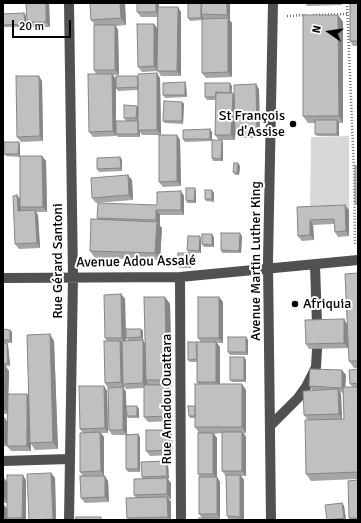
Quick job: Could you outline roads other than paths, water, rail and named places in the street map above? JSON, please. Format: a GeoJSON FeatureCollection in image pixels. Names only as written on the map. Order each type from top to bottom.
{"type":"FeatureCollection","features":[{"type":"Feature","properties":{"kind":"street","name":"Rue Gérard Santoni"},"geometry":{"type":"LineString","coordinates":[[69,3],[73,277],[69,520]]}},
{"type":"Feature","properties":{"kind":"street","name":"Avenue Martin Luther King"},"geometry":{"type":"LineString","coordinates":[[271,520],[269,269],[273,3]]}},
{"type":"Feature","properties":{"kind":"street","name":"Avenue Adou Assalé"},"geometry":{"type":"LineString","coordinates":[[3,278],[180,277],[357,260]]}},
{"type":"Feature","properties":{"kind":"street"},"geometry":{"type":"LineString","coordinates":[[315,265],[317,324]]}},
{"type":"Feature","properties":{"kind":"street","name":"Rue Amadou Ouattara"},"geometry":{"type":"LineString","coordinates":[[180,277],[181,520]]}},
{"type":"Feature","properties":{"kind":"street"},"geometry":{"type":"LineString","coordinates":[[270,426],[298,398],[306,387],[316,368],[317,349]]}},
{"type":"Feature","properties":{"kind":"street"},"geometry":{"type":"LineString","coordinates":[[3,461],[69,459]]}},
{"type":"Feature","properties":{"kind":"place","name":"St François d'Assise"},"geometry":{"type":"Point","coordinates":[293,124]}},
{"type":"Feature","properties":{"kind":"place","name":"Afriquia"},"geometry":{"type":"Point","coordinates":[295,304]}}]}
